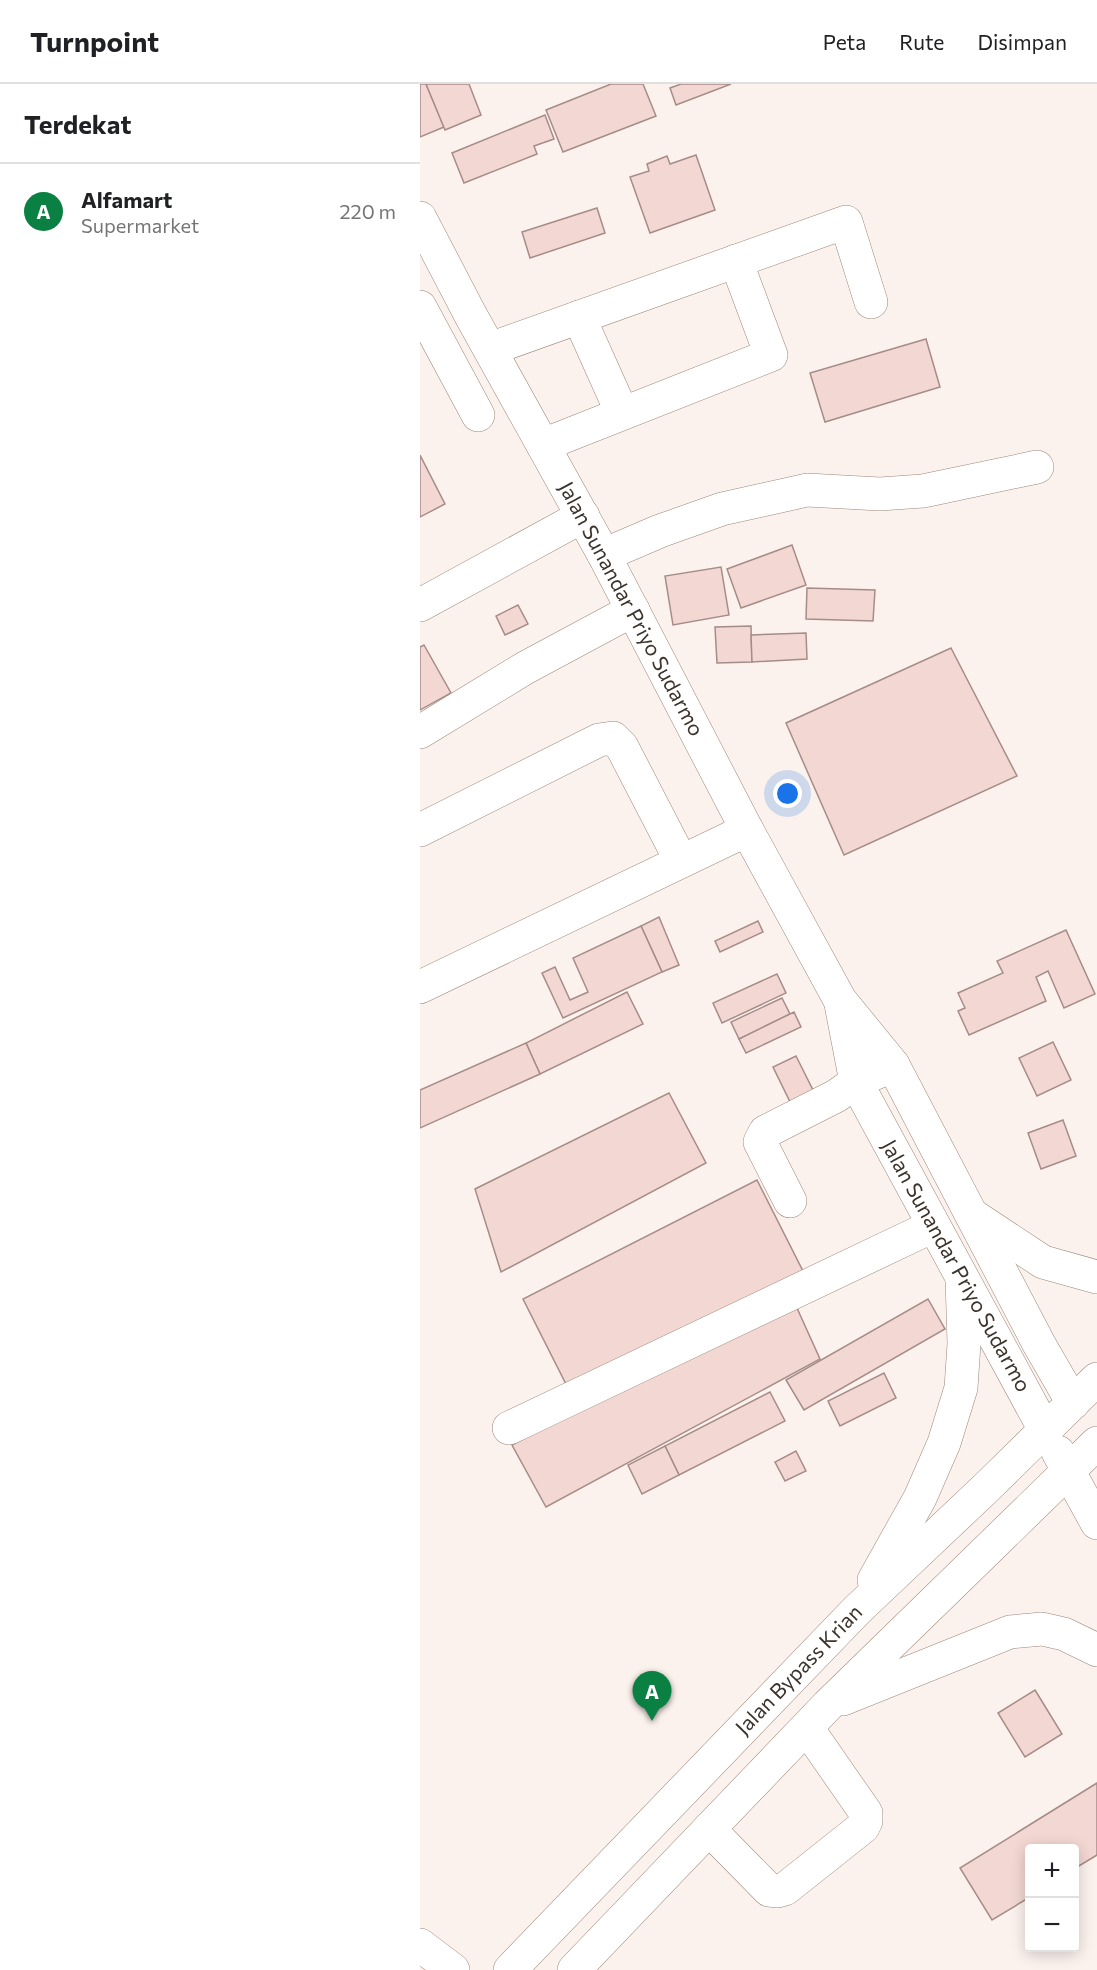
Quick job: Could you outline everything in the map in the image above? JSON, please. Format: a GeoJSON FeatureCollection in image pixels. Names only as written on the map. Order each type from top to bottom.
{"type":"FeatureCollection","features":[{"type":"Feature","properties":{"kind":"main road","name":"Jalan Sunandar Priyo Sudarmo"},"geometry":{"type":"LineString","coordinates":[[420,218],[470,314],[604,555],[747,830],[840,1000],[893,1065],[1039,1344],[1096,1447]]}},
{"type":"Feature","properties":{"kind":"main road"},"geometry":{"type":"LineString","coordinates":[[490,348],[846,222],[871,302]]}},
{"type":"Feature","properties":{"kind":"main road"},"geometry":{"type":"LineString","coordinates":[[543,445],[771,355],[736,261]]}},
{"type":"Feature","properties":{"kind":"main road"},"geometry":{"type":"LineString","coordinates":[[470,314],[427,320],[478,415]]}},
{"type":"Feature","properties":{"kind":"main road"},"geometry":{"type":"LineString","coordinates":[[579,317],[622,413]]}},
{"type":"Feature","properties":{"kind":"main road"},"geometry":{"type":"LineString","coordinates":[[604,555],[660,531],[722,509],[807,490],[880,494],[923,491],[1037,467]]}},
{"type":"Feature","properties":{"kind":"main road"},"geometry":{"type":"LineString","coordinates":[[420,605],[583,516]]}},
{"type":"Feature","properties":{"kind":"main road"},"geometry":{"type":"LineString","coordinates":[[420,732],[525,668],[633,610]]}},
{"type":"Feature","properties":{"kind":"main road"},"geometry":{"type":"LineString","coordinates":[[420,830],[599,740],[613,738],[622,747],[681,861]]}},
{"type":"Feature","properties":{"kind":"main road"},"geometry":{"type":"LineString","coordinates":[[420,987],[747,830]]}},
{"type":"Feature","properties":{"kind":"main road","name":"Jalan Sunandar Priyo Sudarmo"},"geometry":{"type":"LineString","coordinates":[[840,1000],[856,1082],[1097,1523]]}},
{"type":"Feature","properties":{"kind":"main road"},"geometry":{"type":"LineString","coordinates":[[790,1201],[760,1142],[765,1132],[836,1096],[856,1082],[893,1065]]}},
{"type":"Feature","properties":{"kind":"main road"},"geometry":{"type":"LineString","coordinates":[[972,1215],[1043,1262],[1097,1277]]}},
{"type":"Feature","properties":{"kind":"main road"},"geometry":{"type":"LineString","coordinates":[[509,1428],[933,1226]]}},
{"type":"Feature","properties":{"kind":"main road"},"geometry":{"type":"LineString","coordinates":[[856,1610],[920,1498],[947,1432],[961,1388],[964,1344],[962,1278]]}},
{"type":"Feature","properties":{"kind":"main road","name":"Jalan Bypass Krian"},"geometry":{"type":"LineString","coordinates":[[510,1970],[856,1610],[987,1487],[1097,1379]]}},
{"type":"Feature","properties":{"kind":"main road"},"geometry":{"type":"LineString","coordinates":[[574,1970],[818,1716],[1068,1471],[1096,1447]]}},
{"type":"Feature","properties":{"kind":"main road"},"geometry":{"type":"LineString","coordinates":[[818,1716],[1010,1632],[1041,1629],[1064,1634],[1097,1650]]}},
{"type":"Feature","properties":{"kind":"main road"},"geometry":{"type":"LineString","coordinates":[[710,1829],[769,1890],[778,1892],[785,1889],[863,1827],[866,1813],[818,1716]]}},
{"type":"Feature","properties":{"kind":"main road"},"geometry":{"type":"LineString","coordinates":[[420,1945],[453,1970]]}},
{"type":"Feature","properties":{"kind":"building"},"geometry":{"type":"Polygon","coordinates":[[[420,84],[426,84],[444,127],[420,137],[420,84]]]}},
{"type":"Feature","properties":{"kind":"building"},"geometry":{"type":"Polygon","coordinates":[[[426,84],[469,84],[481,115],[445,130],[426,84]]]}},
{"type":"Feature","properties":{"kind":"building"},"geometry":{"type":"Polygon","coordinates":[[[611,84],[643,84],[656,116],[563,152],[546,110],[611,84]]]}},
{"type":"Feature","properties":{"kind":"building"},"geometry":{"type":"Polygon","coordinates":[[[681,84],[731,84],[676,105],[670,88],[681,84]]]}},
{"type":"Feature","properties":{"kind":"building"},"geometry":{"type":"Polygon","coordinates":[[[545,115],[554,139],[534,146],[537,154],[464,183],[452,153],[545,115]]]}},
{"type":"Feature","properties":{"kind":"building"},"geometry":{"type":"Polygon","coordinates":[[[696,155],[715,210],[650,233],[630,177],[649,171],[647,164],[667,156],[670,164],[696,155]]]}},
{"type":"Feature","properties":{"kind":"building"},"geometry":{"type":"Polygon","coordinates":[[[597,208],[605,233],[530,258],[522,232],[597,208]]]}},
{"type":"Feature","properties":{"kind":"building"},"geometry":{"type":"Polygon","coordinates":[[[926,339],[940,387],[825,422],[810,373],[926,339]]]}},
{"type":"Feature","properties":{"kind":"building"},"geometry":{"type":"Polygon","coordinates":[[[420,455],[445,504],[420,517],[420,455]]]}},
{"type":"Feature","properties":{"kind":"building"},"geometry":{"type":"Polygon","coordinates":[[[792,545],[806,585],[741,608],[727,569],[792,545]]]}},
{"type":"Feature","properties":{"kind":"building"},"geometry":{"type":"Polygon","coordinates":[[[721,567],[729,615],[673,625],[665,576],[721,567]]]}},
{"type":"Feature","properties":{"kind":"building"},"geometry":{"type":"Polygon","coordinates":[[[807,588],[875,590],[873,621],[806,619],[807,588]]]}},
{"type":"Feature","properties":{"kind":"building"},"geometry":{"type":"Polygon","coordinates":[[[518,605],[528,624],[505,635],[496,616],[518,605]]]}},
{"type":"Feature","properties":{"kind":"building"},"geometry":{"type":"Polygon","coordinates":[[[751,626],[752,662],[717,663],[715,627],[751,626]]]}},
{"type":"Feature","properties":{"kind":"building"},"geometry":{"type":"Polygon","coordinates":[[[806,633],[807,659],[752,662],[751,635],[806,633]]]}},
{"type":"Feature","properties":{"kind":"building"},"geometry":{"type":"Polygon","coordinates":[[[424,645],[451,693],[420,710],[420,647],[424,645]]]}},
{"type":"Feature","properties":{"kind":"building"},"geometry":{"type":"Polygon","coordinates":[[[951,648],[1017,776],[844,855],[786,723],[951,648]]]}},
{"type":"Feature","properties":{"kind":"building"},"geometry":{"type":"Polygon","coordinates":[[[659,917],[679,965],[662,972],[641,926],[659,917]]]}},
{"type":"Feature","properties":{"kind":"building"},"geometry":{"type":"Polygon","coordinates":[[[758,921],[763,932],[720,952],[715,941],[758,921]]]}},
{"type":"Feature","properties":{"kind":"building"},"geometry":{"type":"Polygon","coordinates":[[[641,926],[662,972],[563,1018],[542,973],[555,967],[570,1000],[588,992],[573,958],[641,926]]]}},
{"type":"Feature","properties":{"kind":"building"},"geometry":{"type":"Polygon","coordinates":[[[1066,930],[1095,994],[1064,1008],[1048,971],[1036,977],[1046,1001],[969,1035],[958,1011],[965,1008],[958,993],[1003,973],[997,961],[1066,930]]]}},
{"type":"Feature","properties":{"kind":"building"},"geometry":{"type":"Polygon","coordinates":[[[777,974],[786,993],[722,1023],[713,1003],[777,974]]]}},
{"type":"Feature","properties":{"kind":"building"},"geometry":{"type":"Polygon","coordinates":[[[627,992],[643,1024],[540,1074],[526,1043],[627,992]]]}},
{"type":"Feature","properties":{"kind":"building"},"geometry":{"type":"Polygon","coordinates":[[[782,998],[790,1014],[739,1039],[731,1022],[782,998]]]}},
{"type":"Feature","properties":{"kind":"building"},"geometry":{"type":"Polygon","coordinates":[[[794,1012],[801,1027],[746,1053],[739,1039],[794,1012]]]}},
{"type":"Feature","properties":{"kind":"building"},"geometry":{"type":"Polygon","coordinates":[[[1053,1042],[1071,1080],[1037,1096],[1019,1058],[1053,1042]]]}},
{"type":"Feature","properties":{"kind":"building"},"geometry":{"type":"Polygon","coordinates":[[[526,1043],[540,1074],[420,1128],[420,1090],[526,1043]]]}},
{"type":"Feature","properties":{"kind":"building"},"geometry":{"type":"Polygon","coordinates":[[[796,1056],[818,1100],[795,1112],[773,1067],[796,1056]]]}},
{"type":"Feature","properties":{"kind":"building"},"geometry":{"type":"Polygon","coordinates":[[[669,1093],[706,1163],[501,1272],[475,1189],[669,1093]]]}},
{"type":"Feature","properties":{"kind":"building"},"geometry":{"type":"Polygon","coordinates":[[[1063,1120],[1076,1156],[1041,1169],[1028,1133],[1063,1120]]]}},
{"type":"Feature","properties":{"kind":"building"},"geometry":{"type":"Polygon","coordinates":[[[757,1180],[805,1275],[571,1394],[523,1299],[757,1180]]]}},
{"type":"Feature","properties":{"kind":"building"},"geometry":{"type":"Polygon","coordinates":[[[792,1297],[820,1359],[546,1507],[512,1445],[792,1297]]]}},
{"type":"Feature","properties":{"kind":"building"},"geometry":{"type":"Polygon","coordinates":[[[928,1299],[945,1329],[804,1410],[786,1380],[928,1299]]]}},
{"type":"Feature","properties":{"kind":"building"},"geometry":{"type":"Polygon","coordinates":[[[884,1373],[896,1398],[840,1426],[828,1401],[884,1373]]]}},
{"type":"Feature","properties":{"kind":"building"},"geometry":{"type":"Polygon","coordinates":[[[770,1392],[785,1421],[679,1475],[665,1446],[770,1392]]]}},
{"type":"Feature","properties":{"kind":"building"},"geometry":{"type":"Polygon","coordinates":[[[665,1446],[679,1475],[642,1494],[628,1465],[665,1446]]]}},
{"type":"Feature","properties":{"kind":"building"},"geometry":{"type":"Polygon","coordinates":[[[796,1451],[806,1471],[785,1481],[775,1462],[796,1451]]]}},
{"type":"Feature","properties":{"kind":"building"},"geometry":{"type":"Polygon","coordinates":[[[1035,1690],[1062,1734],[1025,1757],[998,1713],[1035,1690]]]}},
{"type":"Feature","properties":{"kind":"building"},"geometry":{"type":"Polygon","coordinates":[[[1097,1783],[1097,1855],[1079,1866],[1079,1844],[1025,1844],[1025,1900],[992,1920],[960,1868],[1097,1783]]]}},
{"type":"Feature","properties":{"kind":"place","name":"Alfamart"},"geometry":{"type":"Point","coordinates":[652,1721]}}]}
